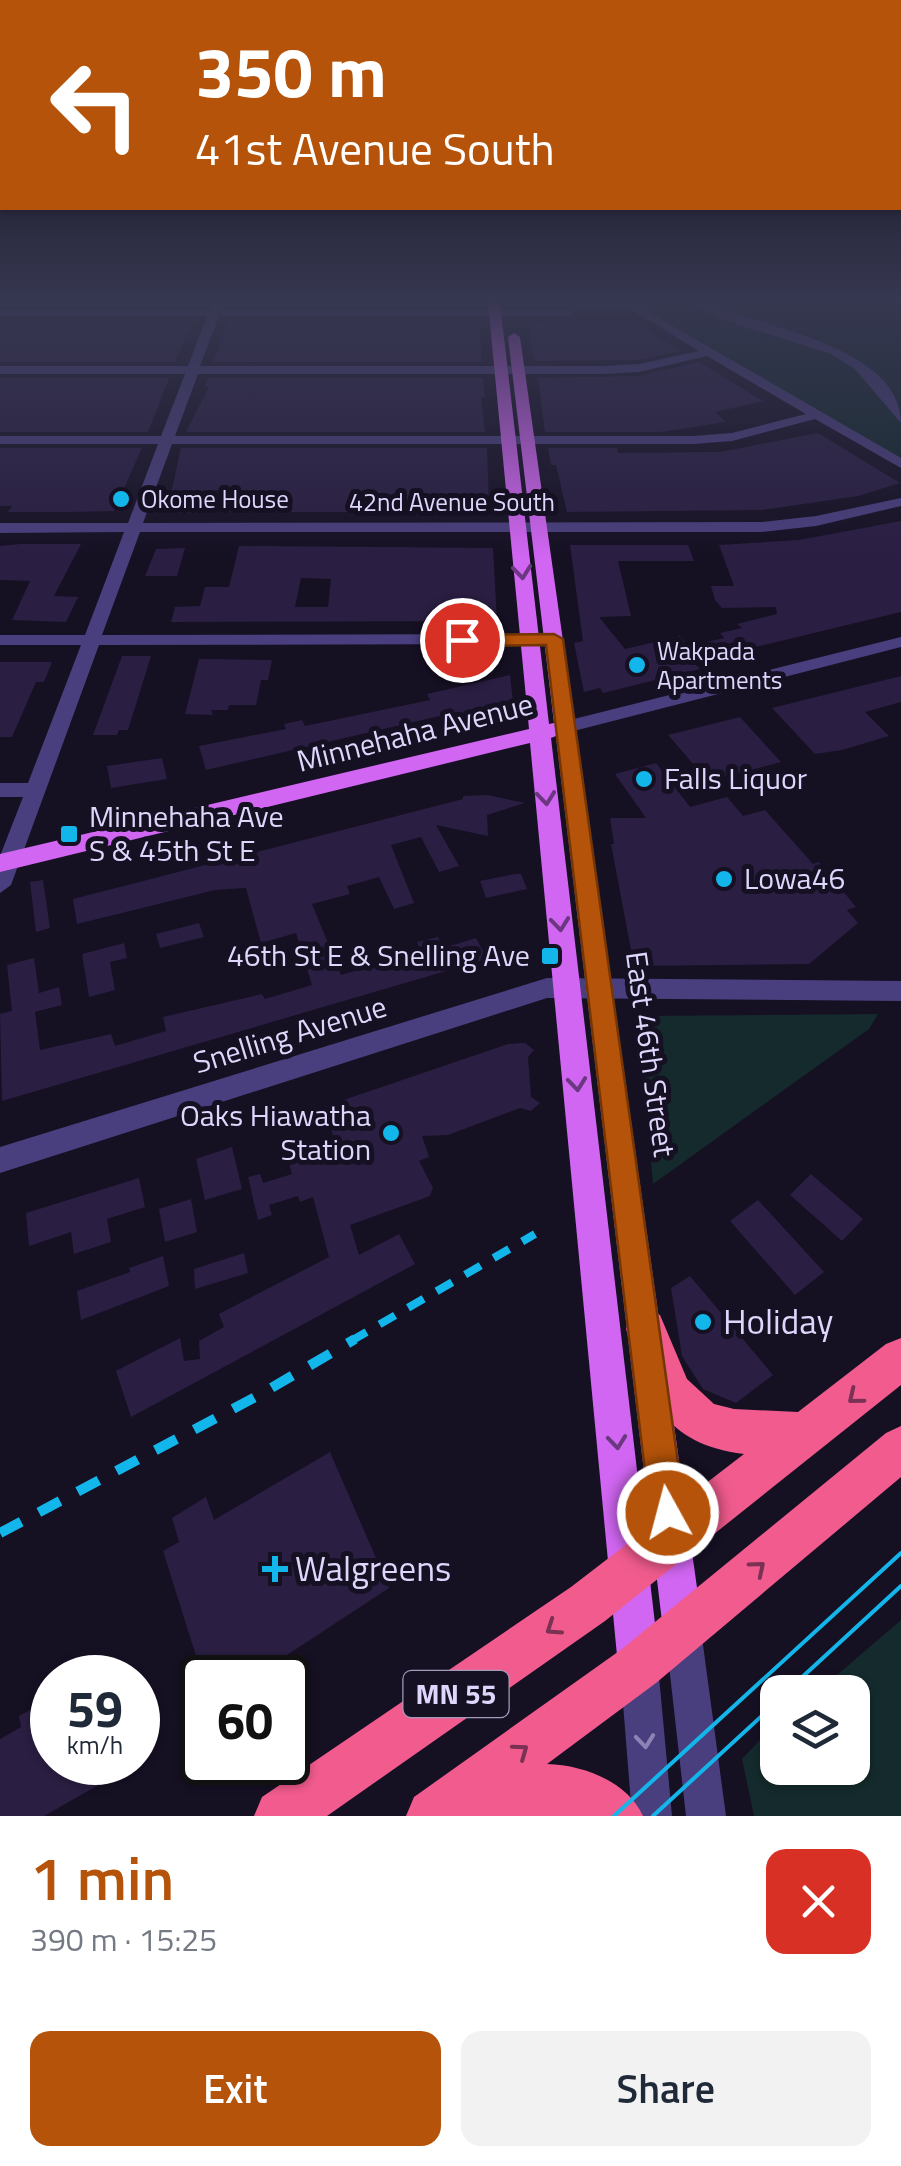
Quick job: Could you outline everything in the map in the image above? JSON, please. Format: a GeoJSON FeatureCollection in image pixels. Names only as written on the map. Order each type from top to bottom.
{"type":"FeatureCollection","features":[{"type":"Feature","properties":{"kind":"highway"},"geometry":{"type":"LineString","coordinates":[[646,1328],[672,1396],[695,1416],[747,1434],[809,1434]]}},
{"type":"Feature","properties":{"kind":"highway","name":"MN 55"},"geometry":{"type":"LineString","coordinates":[[280,1816],[671,1543],[901,1359]]}},
{"type":"Feature","properties":{"kind":"highway","name":"MN 55"},"geometry":{"type":"LineString","coordinates":[[438,1812],[639,1666],[901,1448]]}},
{"type":"Feature","properties":{"kind":"highway"},"geometry":{"type":"LineString","coordinates":[[438,1812],[553,1788],[598,1802],[616,1816]]}},
{"type":"Feature","properties":{"kind":"main road","name":"East 46th Street"},"geometry":{"type":"LineString","coordinates":[[506,388],[540,528],[566,727],[639,1666]]}},
{"type":"Feature","properties":{"kind":"main road","name":"East 46th Street"},"geometry":{"type":"LineString","coordinates":[[519,388],[518,528],[539,734],[646,1328],[684,1630]]}},
{"type":"Feature","properties":{"kind":"main road","name":"Minnehaha Avenue"},"geometry":{"type":"LineString","coordinates":[[5,862],[566,727]]}},
{"type":"Feature","properties":{"kind":"street"},"geometry":{"type":"LineString","coordinates":[[0,885],[5,862],[36,790],[186,388]]}},
{"type":"Feature","properties":{"kind":"street"},"geometry":{"type":"LineString","coordinates":[[770,388],[901,464]]}},
{"type":"Feature","properties":{"kind":"street"},"geometry":{"type":"LineString","coordinates":[[883,388],[901,419]]}},
{"type":"Feature","properties":{"kind":"street"},"geometry":{"type":"LineString","coordinates":[[0,440],[716,438],[816,415]]}},
{"type":"Feature","properties":{"kind":"street","name":"42nd Avenue South"},"geometry":{"type":"LineString","coordinates":[[0,528],[776,526],[901,502]]}},
{"type":"Feature","properties":{"kind":"street"},"geometry":{"type":"LineString","coordinates":[[0,640],[554,639]]}},
{"type":"Feature","properties":{"kind":"street","name":"Minnehaha Avenue"},"geometry":{"type":"LineString","coordinates":[[566,727],[901,642]]}},
{"type":"Feature","properties":{"kind":"street"},"geometry":{"type":"LineString","coordinates":[[0,790],[36,790]]}},
{"type":"Feature","properties":{"kind":"street","name":"Snelling Avenue"},"geometry":{"type":"LineString","coordinates":[[0,1160],[547,988],[901,990]]}},
{"type":"Feature","properties":{"kind":"street","name":"East 46th Street"},"geometry":{"type":"LineString","coordinates":[[684,1630],[706,1816]]}},
{"type":"Feature","properties":{"kind":"street","name":"East 46th Street"},"geometry":{"type":"LineString","coordinates":[[639,1666],[652,1816]]}},
{"type":"Feature","properties":{"kind":"green space"},"geometry":{"type":"Polygon","coordinates":[[[779,388],[901,388],[901,459],[779,388]]]}},
{"type":"Feature","properties":{"kind":"green space"},"geometry":{"type":"Polygon","coordinates":[[[878,1014],[869,1029],[653,1184],[649,1140],[653,1135],[635,1016],[878,1014]]]}},
{"type":"Feature","properties":{"kind":"green space"},"geometry":{"type":"Polygon","coordinates":[[[901,1620],[901,1816],[754,1816],[742,1759],[760,1740],[760,1785],[870,1785],[870,1675],[837,1675],[901,1620]]]}},
{"type":"Feature","properties":{"kind":"building"},"geometry":{"type":"Polygon","coordinates":[[[0,388],[165,388],[148,432],[0,432],[0,388]]]}},
{"type":"Feature","properties":{"kind":"building"},"geometry":{"type":"Polygon","coordinates":[[[209,388],[484,388],[485,397],[481,397],[485,432],[186,432],[209,388]]]}},
{"type":"Feature","properties":{"kind":"building"},"geometry":{"type":"Polygon","coordinates":[[[539,388],[741,388],[763,401],[715,412],[726,422],[661,432],[545,432],[539,388]]]}},
{"type":"Feature","properties":{"kind":"building"},"geometry":{"type":"Polygon","coordinates":[[[818,433],[900,483],[858,496],[762,510],[567,512],[548,448],[617,448],[618,453],[720,452],[818,433]]]}},
{"type":"Feature","properties":{"kind":"building"},"geometry":{"type":"Polygon","coordinates":[[[0,448],[142,448],[114,511],[8,512],[12,506],[0,506],[0,448]]]}},
{"type":"Feature","properties":{"kind":"building"},"geometry":{"type":"Polygon","coordinates":[[[181,448],[487,448],[489,507],[449,508],[449,512],[226,512],[233,490],[203,490],[196,513],[167,512],[181,448]]]}},
{"type":"Feature","properties":{"kind":"building"},"geometry":{"type":"Polygon","coordinates":[[[901,521],[901,612],[693,662],[700,669],[603,693],[600,688],[584,692],[574,643],[583,641],[570,545],[688,545],[694,561],[618,561],[631,616],[599,617],[625,649],[680,636],[689,646],[724,638],[720,633],[742,628],[737,624],[777,614],[776,607],[722,608],[715,600],[711,586],[734,586],[719,545],[799,540],[901,521]]]}},
{"type":"Feature","properties":{"kind":"building"},"geometry":{"type":"Polygon","coordinates":[[[81,544],[54,596],[78,597],[66,622],[12,620],[30,581],[0,580],[0,546],[81,544]]]}},
{"type":"Feature","properties":{"kind":"building"},"geometry":{"type":"Polygon","coordinates":[[[239,546],[493,548],[497,621],[171,622],[175,607],[200,606],[205,587],[229,587],[239,546]],[[301,578],[295,607],[328,607],[331,579],[301,578]]]}},
{"type":"Feature","properties":{"kind":"building"},"geometry":{"type":"Polygon","coordinates":[[[185,548],[177,576],[145,576],[156,549],[185,548]]]}},
{"type":"Feature","properties":{"kind":"building"},"geometry":{"type":"Polygon","coordinates":[[[122,656],[151,656],[128,730],[119,730],[117,735],[93,735],[122,656]]]}},
{"type":"Feature","properties":{"kind":"building"},"geometry":{"type":"Polygon","coordinates":[[[199,659],[272,660],[268,680],[261,680],[256,705],[229,705],[228,710],[211,710],[213,715],[185,714],[199,659]]]}},
{"type":"Feature","properties":{"kind":"building"},"geometry":{"type":"Polygon","coordinates":[[[0,662],[52,662],[44,682],[36,682],[12,737],[0,737],[0,662]]]}},
{"type":"Feature","properties":{"kind":"building"},"geometry":{"type":"Polygon","coordinates":[[[510,675],[514,711],[466,723],[457,712],[206,770],[199,746],[286,729],[284,724],[302,720],[305,726],[430,700],[427,694],[510,675]]]}},
{"type":"Feature","properties":{"kind":"building"},"geometry":{"type":"Polygon","coordinates":[[[901,676],[901,702],[865,712],[889,736],[842,750],[815,754],[772,708],[901,676]]]}},
{"type":"Feature","properties":{"kind":"building"},"geometry":{"type":"Polygon","coordinates":[[[740,717],[781,762],[708,781],[668,735],[740,717]]]}},
{"type":"Feature","properties":{"kind":"building"},"geometry":{"type":"Polygon","coordinates":[[[162,758],[167,779],[111,788],[107,766],[162,758]]]}},
{"type":"Feature","properties":{"kind":"building","name":"Lowa46"},"geometry":{"type":"Polygon","coordinates":[[[656,763],[690,807],[727,797],[743,816],[765,810],[813,864],[819,862],[856,907],[847,910],[858,923],[809,964],[634,966],[611,844],[610,818],[646,818],[615,774],[656,763]]]}},
{"type":"Feature","properties":{"kind":"building"},"geometry":{"type":"Polygon","coordinates":[[[487,795],[525,803],[487,815],[488,836],[436,825],[459,866],[439,872],[421,837],[391,845],[414,903],[394,909],[379,877],[347,886],[350,894],[312,904],[341,975],[421,952],[417,942],[438,937],[443,948],[476,938],[487,959],[2,1101],[0,1014],[12,1011],[7,965],[34,958],[39,993],[59,987],[62,1005],[35,1012],[40,1050],[111,1034],[115,1046],[166,1031],[163,1017],[262,994],[265,999],[312,985],[296,933],[261,943],[246,888],[215,890],[77,924],[73,899],[463,796],[487,795]]]}},
{"type":"Feature","properties":{"kind":"building"},"geometry":{"type":"Polygon","coordinates":[[[521,874],[527,889],[486,898],[480,881],[521,874]]]}},
{"type":"Feature","properties":{"kind":"building"},"geometry":{"type":"Polygon","coordinates":[[[43,880],[50,928],[36,932],[30,882],[43,880]]]}},
{"type":"Feature","properties":{"kind":"building"},"geometry":{"type":"Polygon","coordinates":[[[199,923],[204,937],[160,948],[156,934],[199,923]]]}},
{"type":"Feature","properties":{"kind":"building"},"geometry":{"type":"Polygon","coordinates":[[[124,943],[127,958],[110,962],[115,990],[89,997],[82,954],[124,943]]]}},
{"type":"Feature","properties":{"kind":"building"},"geometry":{"type":"Polygon","coordinates":[[[525,1043],[534,1050],[528,1057],[531,1097],[540,1103],[531,1111],[520,1108],[448,1135],[422,1136],[429,1157],[419,1161],[433,1188],[430,1196],[350,1225],[359,1255],[399,1234],[415,1264],[131,1417],[116,1371],[180,1338],[184,1361],[200,1359],[199,1341],[224,1327],[219,1314],[329,1257],[313,1197],[300,1202],[298,1196],[269,1205],[272,1215],[258,1220],[248,1177],[260,1174],[263,1183],[292,1174],[289,1163],[337,1148],[328,1120],[321,1116],[326,1106],[508,1044],[525,1043]]]}},
{"type":"Feature","properties":{"kind":"building"},"geometry":{"type":"Polygon","coordinates":[[[232,1147],[242,1189],[205,1200],[196,1159],[232,1147]]]}},
{"type":"Feature","properties":{"kind":"building"},"geometry":{"type":"Polygon","coordinates":[[[811,1174],[863,1219],[842,1241],[790,1195],[811,1174]]]}},
{"type":"Feature","properties":{"kind":"building"},"geometry":{"type":"Polygon","coordinates":[[[139,1178],[145,1207],[107,1219],[111,1242],[74,1254],[71,1232],[29,1246],[26,1213],[139,1178]]]}},
{"type":"Feature","properties":{"kind":"building"},"geometry":{"type":"Polygon","coordinates":[[[191,1199],[197,1232],[165,1242],[159,1209],[191,1199]]]}},
{"type":"Feature","properties":{"kind":"building"},"geometry":{"type":"Polygon","coordinates":[[[758,1200],[824,1272],[795,1295],[730,1221],[758,1200]]]}},
{"type":"Feature","properties":{"kind":"building"},"geometry":{"type":"Polygon","coordinates":[[[244,1253],[248,1273],[195,1289],[194,1269],[244,1253]]]}},
{"type":"Feature","properties":{"kind":"building"},"geometry":{"type":"Polygon","coordinates":[[[163,1256],[169,1286],[81,1320],[77,1291],[163,1256]]]}},
{"type":"Feature","properties":{"kind":"building","name":"Holiday"},"geometry":{"type":"Polygon","coordinates":[[[690,1276],[773,1375],[736,1403],[703,1389],[682,1356],[671,1288],[690,1276]]]}},
{"type":"Feature","properties":{"kind":"building","name":"Walgreens"},"geometry":{"type":"Polygon","coordinates":[[[330,1452],[389,1588],[287,1655],[196,1655],[163,1551],[179,1542],[172,1518],[206,1497],[214,1520],[330,1452]]]}},
{"type":"Feature","properties":{"kind":"building"},"geometry":{"type":"Polygon","coordinates":[[[30,1710],[30,1785],[99,1785],[44,1816],[0,1816],[0,1739],[21,1727],[19,1716],[30,1710]]]}},
{"type":"Feature","properties":{"kind":"tram line"},"geometry":{"type":"LineString","coordinates":[[614,1816],[901,1553]]}},
{"type":"Feature","properties":{"kind":"tram line"},"geometry":{"type":"LineString","coordinates":[[804,1675],[901,1586]]}},
{"type":"Feature","properties":{"kind":"tram line"},"geometry":{"type":"LineString","coordinates":[[653,1816],[760,1718]]}},
{"type":"Feature","properties":{"kind":"railway"},"geometry":{"type":"LineString","coordinates":[[351,1341],[535,1234]]}},
{"type":"Feature","properties":{"kind":"railway"},"geometry":{"type":"LineString","coordinates":[[0,1533],[261,1394],[355,1339]]}},
{"type":"Feature","properties":{"kind":"place","name":"Okome House"},"geometry":{"type":"Point","coordinates":[121,499]}},
{"type":"Feature","properties":{"kind":"place","name":"Wakpada Apartments"},"geometry":{"type":"Point","coordinates":[637,665]}},
{"type":"Feature","properties":{"kind":"place","name":"Falls Liquor"},"geometry":{"type":"Point","coordinates":[644,779]}},
{"type":"Feature","properties":{"kind":"place","name":"Minnehaha Ave S & 45th St E"},"geometry":{"type":"Point","coordinates":[69,834]}},
{"type":"Feature","properties":{"kind":"place","name":"Lowa46"},"geometry":{"type":"Point","coordinates":[724,879]}},
{"type":"Feature","properties":{"kind":"place","name":"46th St E & Snelling Ave"},"geometry":{"type":"Point","coordinates":[550,956]}},
{"type":"Feature","properties":{"kind":"place","name":"Oaks Hiawatha Station"},"geometry":{"type":"Point","coordinates":[391,1133]}},
{"type":"Feature","properties":{"kind":"place","name":"Holiday"},"geometry":{"type":"Point","coordinates":[703,1322]}},
{"type":"Feature","properties":{"kind":"place","name":"Walgreens"},"geometry":{"type":"Point","coordinates":[275,1569]}},
{"type":"Feature","properties":{"kind":"route"},"geometry":{"type":"LineString","coordinates":[[462,640],[554,639],[668,1513]]}}]}
